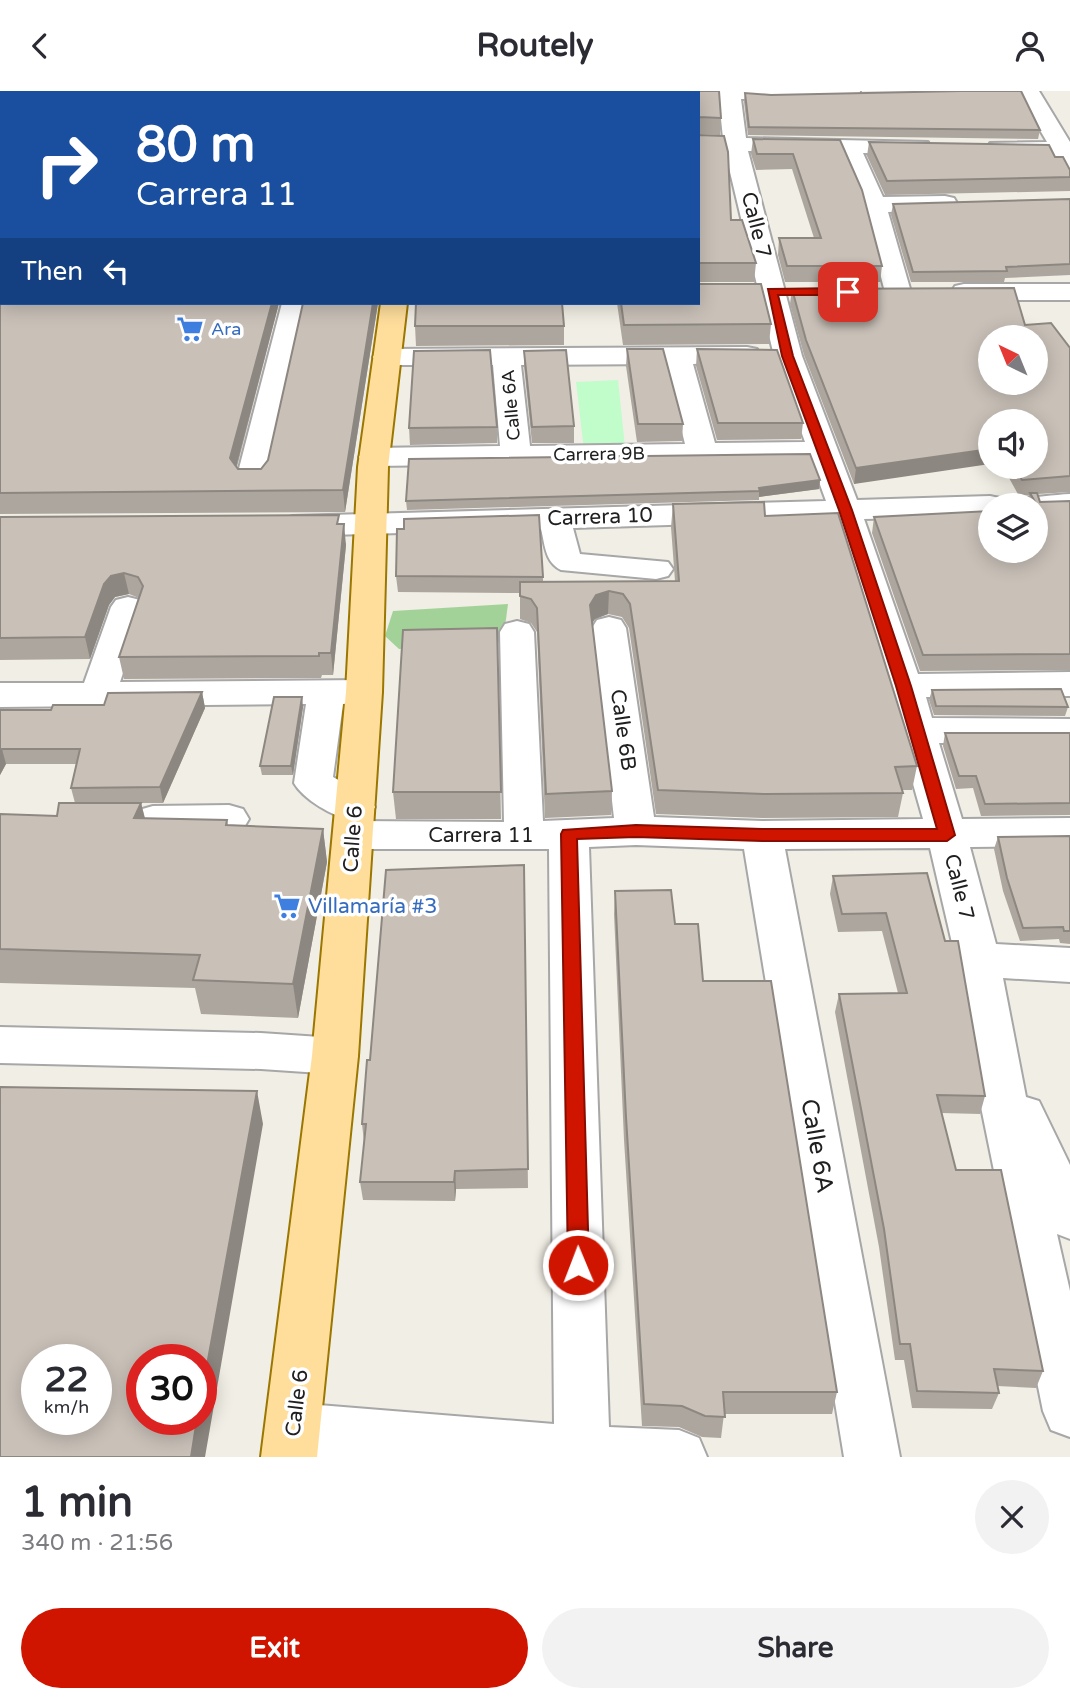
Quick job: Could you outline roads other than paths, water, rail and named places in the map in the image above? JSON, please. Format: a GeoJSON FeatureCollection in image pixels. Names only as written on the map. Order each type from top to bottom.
{"type":"FeatureCollection","features":[{"type":"Feature","properties":{"kind":"main road","name":"Calle 6"},"geometry":{"type":"LineString","coordinates":[[292,1443],[335,1056],[354,821],[345,692],[369,524],[374,457],[394,305]]}},
{"type":"Feature","properties":{"kind":"street"},"geometry":{"type":"LineString","coordinates":[[1028,91],[1067,153]]}},
{"type":"Feature","properties":{"kind":"street"},"geometry":{"type":"LineString","coordinates":[[729,92],[851,93]]}},
{"type":"Feature","properties":{"kind":"street","name":"Calle 7"},"geometry":{"type":"LineString","coordinates":[[729,92],[735,144],[788,356],[845,510],[904,686],[914,730],[947,835],[978,960],[993,1053],[1070,1411]]}},
{"type":"Feature","properties":{"kind":"street"},"geometry":{"type":"LineString","coordinates":[[700,144],[942,147]]}},
{"type":"Feature","properties":{"kind":"street"},"geometry":{"type":"LineString","coordinates":[[849,146],[874,205],[898,292]]}},
{"type":"Feature","properties":{"kind":"street"},"geometry":{"type":"LineString","coordinates":[[981,148],[1067,153]]}},
{"type":"Feature","properties":{"kind":"street"},"geometry":{"type":"LineString","coordinates":[[874,205],[965,203]]}},
{"type":"Feature","properties":{"kind":"street"},"geometry":{"type":"LineString","coordinates":[[870,292],[1070,292]]}},
{"type":"Feature","properties":{"kind":"street"},"geometry":{"type":"LineString","coordinates":[[252,480],[295,305]]}},
{"type":"Feature","properties":{"kind":"street"},"geometry":{"type":"LineString","coordinates":[[387,357],[676,354],[788,356]]}},
{"type":"Feature","properties":{"kind":"street"},"geometry":{"type":"LineString","coordinates":[[676,354],[703,453]]}},
{"type":"Feature","properties":{"kind":"street","name":"Calle 6A"},"geometry":{"type":"LineString","coordinates":[[506,355],[516,455]]}},
{"type":"Feature","properties":{"kind":"street","name":"Carrera 9B"},"geometry":{"type":"LineString","coordinates":[[374,457],[824,451]]}},
{"type":"Feature","properties":{"kind":"street"},"geometry":{"type":"LineString","coordinates":[[1048,505],[1070,504]]}},
{"type":"Feature","properties":{"kind":"street","name":"Carrera 10"},"geometry":{"type":"LineString","coordinates":[[257,526],[978,506]]}},
{"type":"Feature","properties":{"kind":"street"},"geometry":{"type":"LineString","coordinates":[[554,518],[562,555],[573,563],[656,569]]}},
{"type":"Feature","properties":{"kind":"street"},"geometry":{"type":"LineString","coordinates":[[98,694],[128,607]]}},
{"type":"Feature","properties":{"kind":"street","name":"Calle 6B"},"geometry":{"type":"LineString","coordinates":[[609,628],[636,831]]}},
{"type":"Feature","properties":{"kind":"street"},"geometry":{"type":"LineString","coordinates":[[517,632],[547,835],[582,1453]]}},
{"type":"Feature","properties":{"kind":"street"},"geometry":{"type":"LineString","coordinates":[[904,686],[1070,684]]}},
{"type":"Feature","properties":{"kind":"street"},"geometry":{"type":"LineString","coordinates":[[0,695],[345,692]]}},
{"type":"Feature","properties":{"kind":"street"},"geometry":{"type":"LineString","coordinates":[[914,730],[1070,731]]}},
{"type":"Feature","properties":{"kind":"street"},"geometry":{"type":"LineString","coordinates":[[121,820],[229,819]]}},
{"type":"Feature","properties":{"kind":"street","name":"Carrera 11"},"geometry":{"type":"LineString","coordinates":[[354,821],[547,835],[636,831],[762,835],[1070,832]]}},
{"type":"Feature","properties":{"kind":"street","name":"Calle 6A"},"geometry":{"type":"LineString","coordinates":[[762,835],[872,1457]]}},
{"type":"Feature","properties":{"kind":"street"},"geometry":{"type":"LineString","coordinates":[[978,960],[1070,965]]}},
{"type":"Feature","properties":{"kind":"street"},"geometry":{"type":"LineString","coordinates":[[0,1045],[261,1051],[335,1056]]}},
{"type":"Feature","properties":{"kind":"street"},"geometry":{"type":"LineString","coordinates":[[993,1053],[1070,1217]]}},
{"type":"Feature","properties":{"kind":"street"},"geometry":{"type":"LineString","coordinates":[[292,1443],[678,1457]]}},
{"type":"Feature","properties":{"kind":"place","name":"Ara"},"geometry":{"type":"Point","coordinates":[190,329]}},
{"type":"Feature","properties":{"kind":"place","name":"Villamaría #3"},"geometry":{"type":"Point","coordinates":[287,906]}}]}
